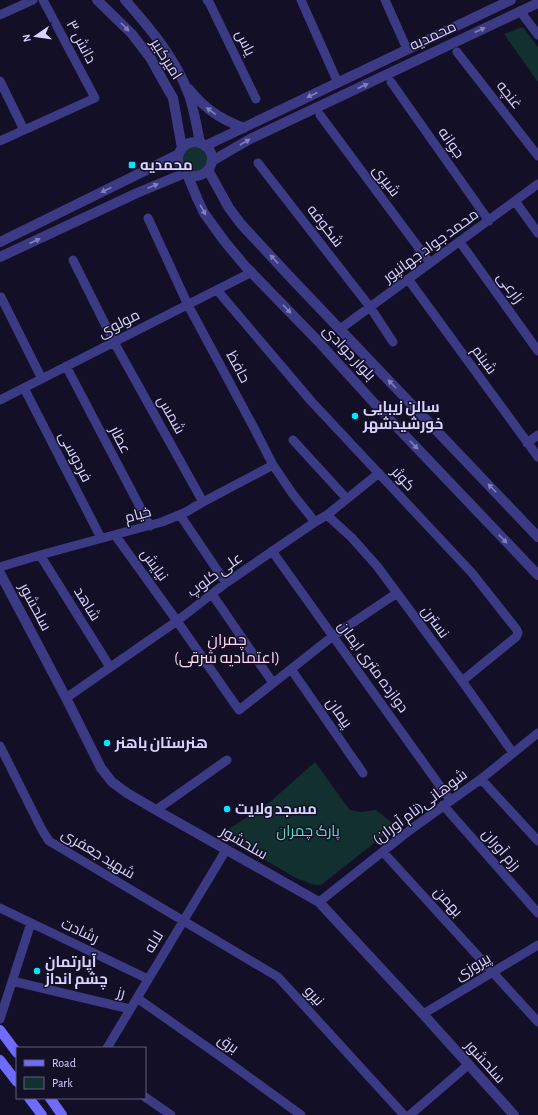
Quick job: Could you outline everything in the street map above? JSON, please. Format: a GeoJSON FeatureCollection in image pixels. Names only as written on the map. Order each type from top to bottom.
{"type":"FeatureCollection","features":[{"type":"Feature","properties":{"kind":"main road"},"geometry":{"type":"LineString","coordinates":[[0,1030],[16,1052]]}},
{"type":"Feature","properties":{"kind":"main road"},"geometry":{"type":"LineString","coordinates":[[0,1060],[16,1081]]}},
{"type":"Feature","properties":{"kind":"main road"},"geometry":{"type":"LineString","coordinates":[[30,1099],[42,1115]]}},
{"type":"Feature","properties":{"kind":"main road"},"geometry":{"type":"LineString","coordinates":[[51,1099],[62,1115]]}},
{"type":"Feature","properties":{"kind":"street"},"geometry":{"type":"LineString","coordinates":[[0,15],[33,0]]}},
{"type":"Feature","properties":{"kind":"street","name":"دانش ۳"},"geometry":{"type":"LineString","coordinates":[[24,130],[95,98],[42,0]]}},
{"type":"Feature","properties":{"kind":"street","name":"امیرکبیر"},"geometry":{"type":"LineString","coordinates":[[97,0],[132,34],[151,59],[173,98],[180,151]]}},
{"type":"Feature","properties":{"kind":"street"},"geometry":{"type":"LineString","coordinates":[[0,257],[136,193],[186,174],[196,176],[200,175],[210,166],[211,155],[209,150],[203,144],[185,85],[164,48],[125,0]]}},
{"type":"Feature","properties":{"kind":"street"},"geometry":{"type":"LineString","coordinates":[[301,0],[338,83]]}},
{"type":"Feature","properties":{"kind":"street"},"geometry":{"type":"LineString","coordinates":[[386,0],[407,49]]}},
{"type":"Feature","properties":{"kind":"street","name":"محمدیه"},"geometry":{"type":"LineString","coordinates":[[203,144],[244,128],[511,0]]}},
{"type":"Feature","properties":{"kind":"street","name":"یاس"},"geometry":{"type":"LineString","coordinates":[[210,1],[256,99]]}},
{"type":"Feature","properties":{"kind":"street","name":"محمدیه"},"geometry":{"type":"LineString","coordinates":[[210,166],[250,139],[538,3]]}},
{"type":"Feature","properties":{"kind":"street"},"geometry":{"type":"LineString","coordinates":[[520,11],[538,34]]}},
{"type":"Feature","properties":{"kind":"street","name":"غنچه"},"geometry":{"type":"LineString","coordinates":[[457,52],[538,156]]}},
{"type":"Feature","properties":{"kind":"street"},"geometry":{"type":"LineString","coordinates":[[0,81],[24,130],[0,141]]}},
{"type":"Feature","properties":{"kind":"street","name":"جوانه"},"geometry":{"type":"LineString","coordinates":[[391,82],[489,221]]}},
{"type":"Feature","properties":{"kind":"street"},"geometry":{"type":"LineString","coordinates":[[185,85],[206,108],[217,116],[244,128]]}},
{"type":"Feature","properties":{"kind":"street","name":"شیری"},"geometry":{"type":"LineString","coordinates":[[320,115],[430,263]]}},
{"type":"Feature","properties":{"kind":"street"},"geometry":{"type":"LineString","coordinates":[[0,242],[180,151],[185,145],[192,142],[203,144]]}},
{"type":"Feature","properties":{"kind":"street"},"geometry":{"type":"LineString","coordinates":[[180,151],[178,164],[186,174]]}},
{"type":"Feature","properties":{"kind":"street","name":"شکوفه"},"geometry":{"type":"LineString","coordinates":[[258,163],[370,307],[394,342]]}},
{"type":"Feature","properties":{"kind":"street","name":"بلوار جوادی"},"geometry":{"type":"LineString","coordinates":[[210,166],[229,208],[241,224],[538,537]]}},
{"type":"Feature","properties":{"kind":"street","name":"بلوار جوادی"},"geometry":{"type":"LineString","coordinates":[[186,174],[209,221],[225,242],[375,404],[538,575]]}},
{"type":"Feature","properties":{"kind":"street","name":"محمد جواد جهانپور"},"geometry":{"type":"LineString","coordinates":[[340,329],[538,184]]}},
{"type":"Feature","properties":{"kind":"street"},"geometry":{"type":"LineString","coordinates":[[516,201],[538,232]]}},
{"type":"Feature","properties":{"kind":"street","name":"حافظ"},"geometry":{"type":"LineString","coordinates":[[148,218],[188,305],[273,465],[292,493],[315,522]]}},
{"type":"Feature","properties":{"kind":"street","name":"زارعی"},"geometry":{"type":"LineString","coordinates":[[460,242],[538,351]]}},
{"type":"Feature","properties":{"kind":"street","name":"شمس"},"geometry":{"type":"LineString","coordinates":[[73,260],[114,342],[203,502]]}},
{"type":"Feature","properties":{"kind":"street","name":"مولوی"},"geometry":{"type":"LineString","coordinates":[[0,400],[252,272]]}},
{"type":"Feature","properties":{"kind":"street","name":"شبنم"},"geometry":{"type":"LineString","coordinates":[[408,279],[538,457]]}},
{"type":"Feature","properties":{"kind":"street","name":"کوثر"},"geometry":{"type":"LineString","coordinates":[[217,290],[311,401],[472,573],[518,630],[516,637],[462,681]]}},
{"type":"Feature","properties":{"kind":"street"},"geometry":{"type":"LineString","coordinates":[[1,297],[42,379]]}},
{"type":"Feature","properties":{"kind":"street","name":"عطار"},"geometry":{"type":"LineString","coordinates":[[66,366],[150,526]]}},
{"type":"Feature","properties":{"kind":"street","name":"فردوسی"},"geometry":{"type":"LineString","coordinates":[[24,388],[101,538]]}},
{"type":"Feature","properties":{"kind":"street"},"geometry":{"type":"LineString","coordinates":[[527,443],[538,435]]}},
{"type":"Feature","properties":{"kind":"street"},"geometry":{"type":"LineString","coordinates":[[293,440],[347,499]]}},
{"type":"Feature","properties":{"kind":"street","name":"خیام"},"geometry":{"type":"LineString","coordinates":[[0,567],[162,522],[180,515],[273,465]]}},
{"type":"Feature","properties":{"kind":"street","name":"علی کلوپ"},"geometry":{"type":"LineString","coordinates":[[66,698],[178,620],[226,583],[327,515],[379,474]]}},
{"type":"Feature","properties":{"kind":"street"},"geometry":{"type":"LineString","coordinates":[[180,515],[226,583]]}},
{"type":"Feature","properties":{"kind":"street","name":"نسترن"},"geometry":{"type":"LineString","coordinates":[[327,515],[352,538],[377,566],[513,753]]}},
{"type":"Feature","properties":{"kind":"street","name":"نیایش"},"geometry":{"type":"LineString","coordinates":[[115,535],[178,620],[239,710],[273,683]]}},
{"type":"Feature","properties":{"kind":"street","name":"دوازده متری ایمان"},"geometry":{"type":"LineString","coordinates":[[272,551],[333,636],[447,803]]}},
{"type":"Feature","properties":{"kind":"street","name":"شاهد"},"geometry":{"type":"LineString","coordinates":[[40,555],[110,667]]}},
{"type":"Feature","properties":{"kind":"street","name":"سلحشور"},"geometry":{"type":"LineString","coordinates":[[0,573],[106,776],[127,793],[319,902],[514,1115]]}},
{"type":"Feature","properties":{"kind":"street"},"geometry":{"type":"LineString","coordinates":[[212,594],[273,683],[333,636],[397,593]]}},
{"type":"Feature","properties":{"kind":"street","name":"پیمان"},"geometry":{"type":"LineString","coordinates":[[291,669],[364,773]]}},
{"type":"Feature","properties":{"kind":"street","name":"شوهانی(نام آوران)"},"geometry":{"type":"LineString","coordinates":[[319,902],[410,830],[481,779],[537,736]]}},
{"type":"Feature","properties":{"kind":"street","name":"شهید جعفری"},"geometry":{"type":"LineString","coordinates":[[0,746],[44,835],[49,841],[183,921]]}},
{"type":"Feature","properties":{"kind":"street"},"geometry":{"type":"LineString","coordinates":[[156,810],[227,760]]}},
{"type":"Feature","properties":{"kind":"street"},"geometry":{"type":"LineString","coordinates":[[481,779],[538,841]]}},
{"type":"Feature","properties":{"kind":"street","name":"رزم آوران"},"geometry":{"type":"LineString","coordinates":[[447,803],[538,913]]}},
{"type":"Feature","properties":{"kind":"street","name":"لاله"},"geometry":{"type":"LineString","coordinates":[[108,1047],[226,850]]}},
{"type":"Feature","properties":{"kind":"street","name":"بهمن"},"geometry":{"type":"LineString","coordinates":[[383,852],[538,1022]]}},
{"type":"Feature","properties":{"kind":"street","name":"رشادت"},"geometry":{"type":"LineString","coordinates":[[0,908],[148,979]]}},
{"type":"Feature","properties":{"kind":"street","name":"نیرو"},"geometry":{"type":"LineString","coordinates":[[183,921],[278,977],[404,1115]]}},
{"type":"Feature","properties":{"kind":"street"},"geometry":{"type":"LineString","coordinates":[[0,1019],[31,923]]}},
{"type":"Feature","properties":{"kind":"street","name":"پیروزی"},"geometry":{"type":"LineString","coordinates":[[423,1014],[538,945]]}},
{"type":"Feature","properties":{"kind":"street","name":"رز"},"geometry":{"type":"LineString","coordinates":[[12,981],[130,1010]]}},
{"type":"Feature","properties":{"kind":"street","name":"برق"},"geometry":{"type":"LineString","coordinates":[[137,998],[301,1115]]}},
{"type":"Feature","properties":{"kind":"street"},"geometry":{"type":"LineString","coordinates":[[410,1115],[468,1065]]}},
{"type":"Feature","properties":{"kind":"street"},"geometry":{"type":"LineString","coordinates":[[146,1098],[170,1115]]}},
{"type":"Feature","properties":{"kind":"green space"},"geometry":{"type":"Polygon","coordinates":[[[522,27],[538,47],[538,82],[504,34],[522,27]]]}},
{"type":"Feature","properties":{"kind":"green space"},"geometry":{"type":"Polygon","coordinates":[[[195,146],[205,149],[208,159],[205,169],[195,172],[185,169],[182,159],[185,149],[195,146]]]}},
{"type":"Feature","properties":{"kind":"green space","name":"پارک چمران"},"geometry":{"type":"Polygon","coordinates":[[[315,762],[350,810],[360,812],[376,810],[396,826],[321,885],[314,885],[294,877],[221,834],[270,802],[315,762]]]}},
{"type":"Feature","properties":{"kind":"place","name":"محمدیه"},"geometry":{"type":"Point","coordinates":[132,165]}},
{"type":"Feature","properties":{"kind":"place","name":"سالن زیبایی خورشیدشهر"},"geometry":{"type":"Point","coordinates":[355,416]}},
{"type":"Feature","properties":{"kind":"place","name":"هنرستان باهنر"},"geometry":{"type":"Point","coordinates":[107,743]}},
{"type":"Feature","properties":{"kind":"place","name":"مسجد ولایت"},"geometry":{"type":"Point","coordinates":[227,809]}},
{"type":"Feature","properties":{"kind":"place","name":"آپارتمان چشم انداز"},"geometry":{"type":"Point","coordinates":[37,971]}},
{"type":"Feature","properties":{"kind":"district","name":"چمران (اعتمادیه شرقی)"},"geometry":{"type":"Point","coordinates":[227,649]}}]}
